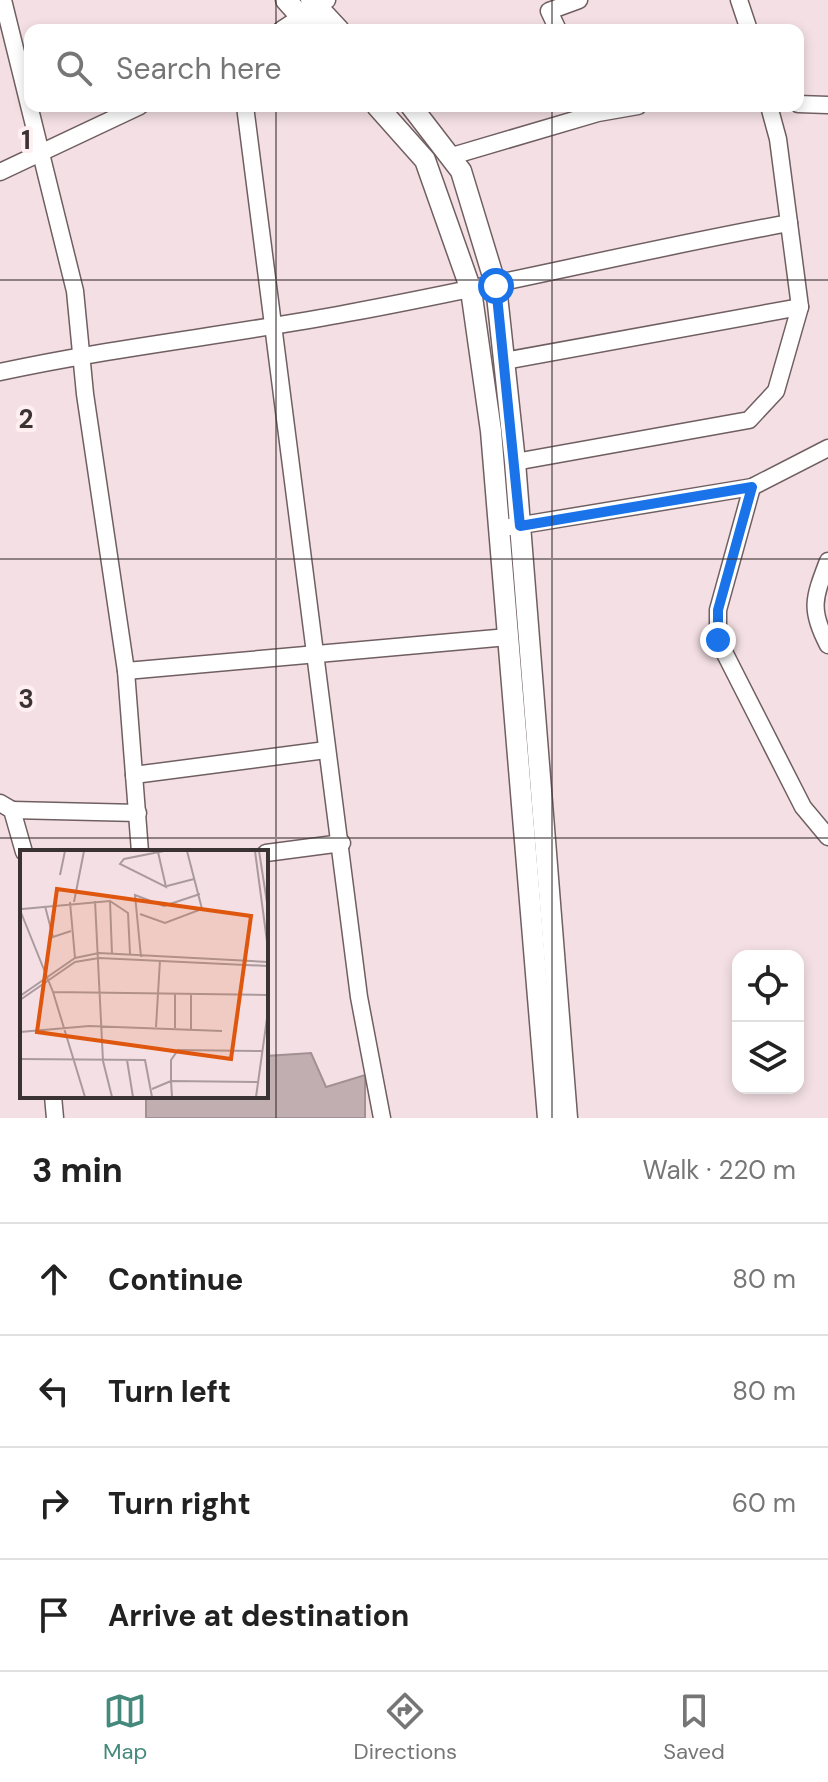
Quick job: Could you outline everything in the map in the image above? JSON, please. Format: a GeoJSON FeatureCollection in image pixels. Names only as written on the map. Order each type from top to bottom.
{"type":"FeatureCollection","features":[{"type":"Feature","properties":{"kind":"street"},"geometry":{"type":"LineString","coordinates":[[3,0],[24,87]]}},
{"type":"Feature","properties":{"kind":"street"},"geometry":{"type":"LineString","coordinates":[[286,0],[314,11],[331,24]]}},
{"type":"Feature","properties":{"kind":"street"},"geometry":{"type":"LineString","coordinates":[[555,24],[546,6],[579,0]]}},
{"type":"Feature","properties":{"kind":"street"},"geometry":{"type":"LineString","coordinates":[[739,0],[747,24]]}},
{"type":"Feature","properties":{"kind":"street"},"geometry":{"type":"LineString","coordinates":[[291,24],[314,11]]}},
{"type":"Feature","properties":{"kind":"street"},"geometry":{"type":"LineString","coordinates":[[804,104],[828,105]]}},
{"type":"Feature","properties":{"kind":"street"},"geometry":{"type":"LineString","coordinates":[[30,112],[64,236],[75,291],[81,355],[126,671],[140,850]]}},
{"type":"Feature","properties":{"kind":"street"},"geometry":{"type":"LineString","coordinates":[[0,172],[128,112]]}},
{"type":"Feature","properties":{"kind":"street"},"geometry":{"type":"LineString","coordinates":[[246,112],[326,750],[342,843],[359,997],[382,1118]]}},
{"type":"Feature","properties":{"kind":"street"},"geometry":{"type":"LineString","coordinates":[[382,112],[425,160],[471,290],[491,431],[548,1118]]}},
{"type":"Feature","properties":{"kind":"street"},"geometry":{"type":"LineString","coordinates":[[416,112],[461,171],[496,286],[515,462],[567,1118]]}},
{"type":"Feature","properties":{"kind":"street"},"geometry":{"type":"LineString","coordinates":[[452,156],[590,112]]}},
{"type":"Feature","properties":{"kind":"street"},"geometry":{"type":"LineString","coordinates":[[515,462],[749,420],[776,391],[800,307],[778,139],[771,112]]}},
{"type":"Feature","properties":{"kind":"street"},"geometry":{"type":"LineString","coordinates":[[0,372],[81,355],[275,327],[496,286],[639,251],[789,223]]}},
{"type":"Feature","properties":{"kind":"street"},"geometry":{"type":"LineString","coordinates":[[504,361],[800,307]]}},
{"type":"Feature","properties":{"kind":"street"},"geometry":{"type":"LineString","coordinates":[[499,528],[752,487],[828,448]]}},
{"type":"Feature","properties":{"kind":"street"},"geometry":{"type":"LineString","coordinates":[[752,487],[718,610],[718,640],[803,807],[828,837]]}},
{"type":"Feature","properties":{"kind":"street"},"geometry":{"type":"LineString","coordinates":[[828,561],[814,607],[816,622],[828,645]]}},
{"type":"Feature","properties":{"kind":"street"},"geometry":{"type":"LineString","coordinates":[[126,671],[508,637]]}},
{"type":"Feature","properties":{"kind":"street"},"geometry":{"type":"LineString","coordinates":[[134,775],[326,750]]}},
{"type":"Feature","properties":{"kind":"street"},"geometry":{"type":"LineString","coordinates":[[23,850],[6,806],[138,813]]}},
{"type":"Feature","properties":{"kind":"street"},"geometry":{"type":"LineString","coordinates":[[268,853],[342,843]]}},
{"type":"Feature","properties":{"kind":"street"},"geometry":{"type":"LineString","coordinates":[[53,1098],[55,1118]]}},
{"type":"Feature","properties":{"kind":"building"},"geometry":{"type":"Polygon","coordinates":[[[311,1053],[326,1087],[365,1075],[365,1118],[146,1118],[146,1098],[268,1098],[268,1056],[311,1053]]]}},
{"type":"Feature","properties":{"kind":"route"},"geometry":{"type":"LineString","coordinates":[[496,286],[520,526],[752,487],[718,610],[718,640]]}}]}
